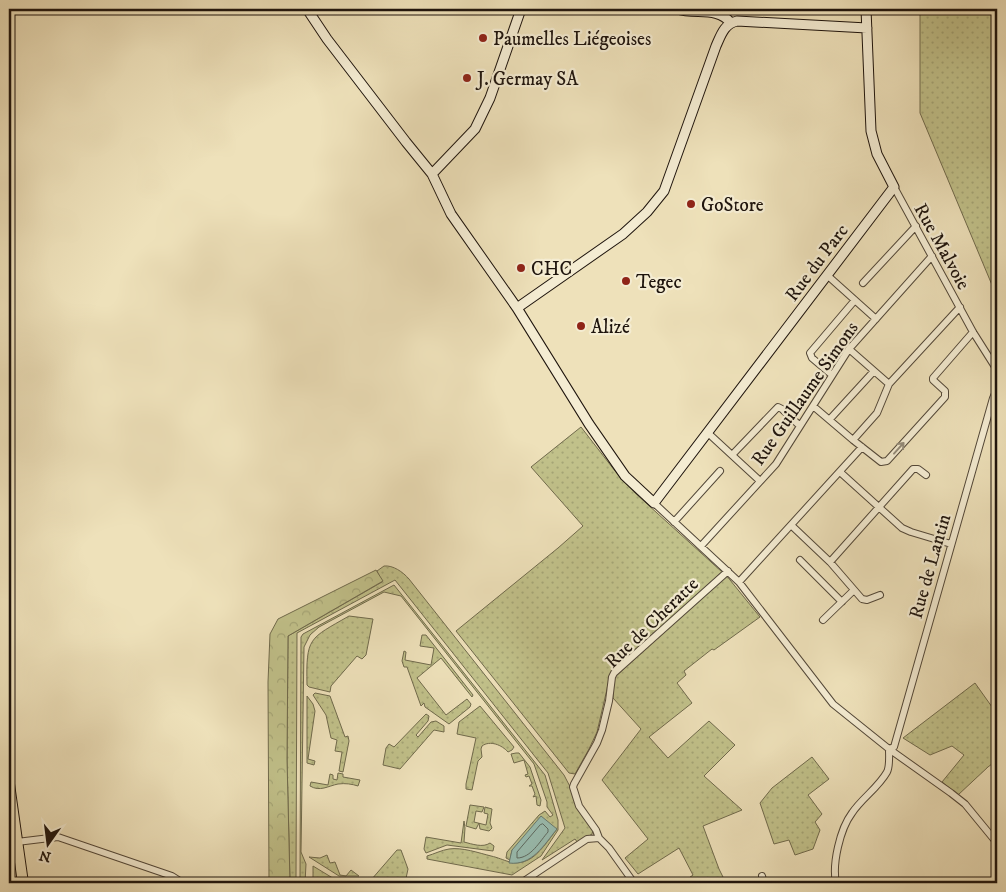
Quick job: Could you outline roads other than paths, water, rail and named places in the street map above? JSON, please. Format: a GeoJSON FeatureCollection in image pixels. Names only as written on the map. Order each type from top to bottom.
{"type":"FeatureCollection","features":[{"type":"Feature","properties":{"kind":"main road"},"geometry":{"type":"LineString","coordinates":[[9,784],[11,814],[23,883]]}},
{"type":"Feature","properties":{"kind":"street"},"geometry":{"type":"LineString","coordinates":[[307,9],[327,39],[432,174],[451,214],[517,308],[589,424],[625,476],[740,582],[833,704],[889,749],[965,804],[997,843]]}},
{"type":"Feature","properties":{"kind":"street"},"geometry":{"type":"LineString","coordinates":[[432,174],[475,129],[490,98],[522,9]]}},
{"type":"Feature","properties":{"kind":"street"},"geometry":{"type":"LineString","coordinates":[[677,9],[713,12],[725,16],[731,23]]}},
{"type":"Feature","properties":{"kind":"street"},"geometry":{"type":"LineString","coordinates":[[866,9],[871,131],[877,154],[894,187]]}},
{"type":"Feature","properties":{"kind":"street"},"geometry":{"type":"LineString","coordinates":[[517,308],[623,234],[647,212],[664,190],[722,31],[731,23],[737,21],[867,28]]}},
{"type":"Feature","properties":{"kind":"street","name":"Rue Malvoie"},"geometry":{"type":"LineString","coordinates":[[894,187],[973,332],[997,370]]}},
{"type":"Feature","properties":{"kind":"street","name":"Rue du Parc"},"geometry":{"type":"LineString","coordinates":[[654,504],[894,187]]}},
{"type":"Feature","properties":{"kind":"street"},"geometry":{"type":"LineString","coordinates":[[863,283],[916,226]]}},
{"type":"Feature","properties":{"kind":"street","name":"Rue Guillaume Simons"},"geometry":{"type":"LineString","coordinates":[[700,546],[779,461],[849,348],[932,256]]}},
{"type":"Feature","properties":{"kind":"street"},"geometry":{"type":"LineString","coordinates":[[828,276],[876,318]]}},
{"type":"Feature","properties":{"kind":"street"},"geometry":{"type":"LineString","coordinates":[[832,375],[812,358],[810,353],[856,300]]}},
{"type":"Feature","properties":{"kind":"street"},"geometry":{"type":"LineString","coordinates":[[853,440],[877,413],[889,384],[960,307]]}},
{"type":"Feature","properties":{"kind":"street"},"geometry":{"type":"LineString","coordinates":[[813,406],[862,448],[881,462],[886,462],[946,396],[945,392],[932,378],[973,332]]}},
{"type":"Feature","properties":{"kind":"street"},"geometry":{"type":"LineString","coordinates":[[849,348],[889,384]]}},
{"type":"Feature","properties":{"kind":"street"},"geometry":{"type":"LineString","coordinates":[[830,419],[874,371]]}},
{"type":"Feature","properties":{"kind":"street","name":"Rue de Lantin"},"geometry":{"type":"LineString","coordinates":[[889,749],[894,747],[997,389]]}},
{"type":"Feature","properties":{"kind":"street"},"geometry":{"type":"LineString","coordinates":[[732,455],[778,408],[782,409],[800,426]]}},
{"type":"Feature","properties":{"kind":"street"},"geometry":{"type":"LineString","coordinates":[[708,433],[760,481]]}},
{"type":"Feature","properties":{"kind":"street"},"geometry":{"type":"LineString","coordinates":[[740,582],[862,448]]}},
{"type":"Feature","properties":{"kind":"street"},"geometry":{"type":"LineString","coordinates":[[830,562],[914,470],[918,469],[926,475]]}},
{"type":"Feature","properties":{"kind":"street"},"geometry":{"type":"LineString","coordinates":[[674,522],[720,471]]}},
{"type":"Feature","properties":{"kind":"street"},"geometry":{"type":"LineString","coordinates":[[840,472],[906,530],[951,544]]}},
{"type":"Feature","properties":{"kind":"street"},"geometry":{"type":"LineString","coordinates":[[791,525],[830,562],[864,600],[880,595]]}},
{"type":"Feature","properties":{"kind":"street"},"geometry":{"type":"LineString","coordinates":[[800,560],[842,602]]}},
{"type":"Feature","properties":{"kind":"street","name":"Rue de Cheratte"},"geometry":{"type":"LineString","coordinates":[[599,838],[596,830],[579,806],[574,784],[597,743],[602,730],[609,701],[612,677],[614,673],[728,570]]}},
{"type":"Feature","properties":{"kind":"street"},"geometry":{"type":"LineString","coordinates":[[824,620],[854,590]]}},
{"type":"Feature","properties":{"kind":"street"},"geometry":{"type":"LineString","coordinates":[[836,883],[834,874],[839,840],[851,814],[879,784],[888,770],[889,749]]}},
{"type":"Feature","properties":{"kind":"street"},"geometry":{"type":"LineString","coordinates":[[17,842],[58,837],[172,876],[183,883]]}},
{"type":"Feature","properties":{"kind":"street"},"geometry":{"type":"LineString","coordinates":[[520,883],[587,839],[599,838],[609,848],[634,883]]}},
{"type":"Feature","properties":{"kind":"street"},"geometry":{"type":"LineString","coordinates":[[762,876],[764,883]]}},
{"type":"Feature","properties":{"kind":"water"},"geometry":{"type":"Polygon","coordinates":[[[541,816],[557,829],[542,848],[531,858],[517,863],[509,863],[512,850],[541,816]]]}},
{"type":"Feature","properties":{"kind":"place","name":"Paumelles Liégeoises"},"geometry":{"type":"Point","coordinates":[483,38]}},
{"type":"Feature","properties":{"kind":"place","name":"J. Germay SA"},"geometry":{"type":"Point","coordinates":[467,78]}},
{"type":"Feature","properties":{"kind":"place","name":"GoStore"},"geometry":{"type":"Point","coordinates":[691,204]}},
{"type":"Feature","properties":{"kind":"place","name":"CHC"},"geometry":{"type":"Point","coordinates":[521,268]}},
{"type":"Feature","properties":{"kind":"place","name":"Tegec"},"geometry":{"type":"Point","coordinates":[626,281]}},
{"type":"Feature","properties":{"kind":"place","name":"Alizé"},"geometry":{"type":"Point","coordinates":[581,326]}}]}
